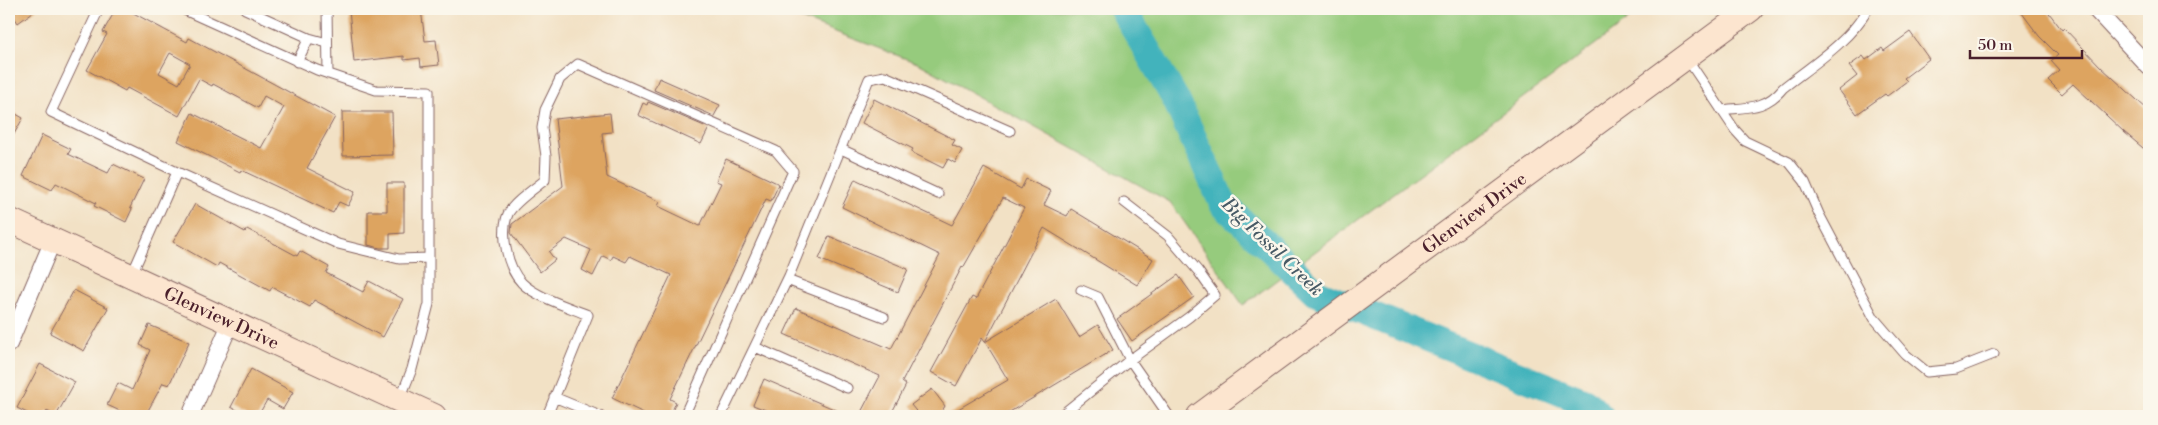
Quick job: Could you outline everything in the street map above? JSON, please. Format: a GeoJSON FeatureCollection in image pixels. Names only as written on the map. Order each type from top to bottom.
{"type":"FeatureCollection","features":[{"type":"Feature","properties":{"kind":"main road","name":"Glenview Drive"},"geometry":{"type":"LineString","coordinates":[[1199,416],[1751,9]]}},
{"type":"Feature","properties":{"kind":"main road","name":"Glenview Drive"},"geometry":{"type":"LineString","coordinates":[[9,220],[434,416]]}},
{"type":"Feature","properties":{"kind":"street"},"geometry":{"type":"LineString","coordinates":[[2095,9],[2149,67]]}},
{"type":"Feature","properties":{"kind":"street"},"geometry":{"type":"LineString","coordinates":[[9,344],[53,240]]}},
{"type":"Feature","properties":{"kind":"street"},"geometry":{"type":"LineString","coordinates":[[190,416],[231,322]]}},
{"type":"Feature","properties":{"kind":"lane"},"geometry":{"type":"LineString","coordinates":[[99,9],[52,112],[177,172],[338,244],[399,259],[429,258]]}},
{"type":"Feature","properties":{"kind":"lane"},"geometry":{"type":"LineString","coordinates":[[182,9],[298,62],[376,90],[429,91],[429,304],[412,369],[400,400]]}},
{"type":"Feature","properties":{"kind":"lane"},"geometry":{"type":"LineString","coordinates":[[245,9],[309,38],[327,43]]}},
{"type":"Feature","properties":{"kind":"lane"},"geometry":{"type":"LineString","coordinates":[[327,9],[328,74]]}},
{"type":"Feature","properties":{"kind":"lane"},"geometry":{"type":"LineString","coordinates":[[1721,110],[1760,106],[1775,97],[1783,88],[1840,42],[1863,18],[1868,9]]}},
{"type":"Feature","properties":{"kind":"lane"},"geometry":{"type":"LineString","coordinates":[[298,62],[309,38]]}},
{"type":"Feature","properties":{"kind":"lane"},"geometry":{"type":"LineString","coordinates":[[1686,57],[1735,130],[1745,141],[1789,162],[1805,182],[1819,214],[1874,318],[1905,354],[1928,372],[1956,369],[1994,354]]}},
{"type":"Feature","properties":{"kind":"lane"},"geometry":{"type":"LineString","coordinates":[[547,416],[588,315],[536,292],[521,282],[510,262],[503,235],[508,212],[545,180],[546,156],[542,128],[545,110],[560,79],[578,64],[776,151],[793,171],[684,416]]}},
{"type":"Feature","properties":{"kind":"lane"},"geometry":{"type":"LineString","coordinates":[[721,416],[787,280],[869,79],[885,76],[1010,131]]}},
{"type":"Feature","properties":{"kind":"lane"},"geometry":{"type":"LineString","coordinates":[[841,149],[938,194]]}},
{"type":"Feature","properties":{"kind":"lane"},"geometry":{"type":"LineString","coordinates":[[131,276],[177,172]]}},
{"type":"Feature","properties":{"kind":"lane"},"geometry":{"type":"LineString","coordinates":[[1060,416],[1215,296],[1198,271],[1168,236],[1124,202]]}},
{"type":"Feature","properties":{"kind":"lane"},"geometry":{"type":"LineString","coordinates":[[787,280],[884,317]]}},
{"type":"Feature","properties":{"kind":"lane"},"geometry":{"type":"LineString","coordinates":[[1081,290],[1098,297],[1130,360],[1169,416]]}},
{"type":"Feature","properties":{"kind":"lane"},"geometry":{"type":"LineString","coordinates":[[755,347],[847,388]]}},
{"type":"Feature","properties":{"kind":"lane"},"geometry":{"type":"LineString","coordinates":[[554,398],[600,416]]}},
{"type":"Feature","properties":{"kind":"green space"},"geometry":{"type":"Polygon","coordinates":[[[775,9],[1643,9],[1243,305],[1170,202],[920,64],[775,9]]]}},
{"type":"Feature","properties":{"kind":"building"},"geometry":{"type":"Polygon","coordinates":[[[9,9],[37,9],[18,23],[9,9]]]}},
{"type":"Feature","properties":{"kind":"building"},"geometry":{"type":"Polygon","coordinates":[[[116,9],[126,9],[187,42],[189,38],[335,117],[307,168],[355,192],[348,206],[339,202],[333,213],[241,170],[240,172],[178,141],[192,113],[261,148],[284,107],[264,96],[258,108],[213,84],[212,86],[199,79],[179,116],[127,88],[125,91],[87,70],[107,34],[103,32],[116,9]],[[170,53],[159,73],[179,84],[190,64],[170,53]]]}},
{"type":"Feature","properties":{"kind":"building"},"geometry":{"type":"Polygon","coordinates":[[[349,9],[421,9],[425,41],[436,40],[439,65],[421,67],[420,58],[404,60],[404,56],[354,62],[349,9]]]}},
{"type":"Feature","properties":{"kind":"building"},"geometry":{"type":"Polygon","coordinates":[[[2019,9],[2046,9],[2062,30],[2064,28],[2101,67],[2149,111],[2149,153],[2073,84],[2062,94],[2048,80],[2059,70],[2051,61],[2058,55],[2039,36],[2019,9]]]}},
{"type":"Feature","properties":{"kind":"building"},"geometry":{"type":"Polygon","coordinates":[[[1910,32],[1929,59],[1904,78],[1907,81],[1887,96],[1885,94],[1857,114],[1839,90],[1857,76],[1849,66],[1863,56],[1866,60],[1882,48],[1884,51],[1910,32]]]}},
{"type":"Feature","properties":{"kind":"building"},"geometry":{"type":"Polygon","coordinates":[[[659,78],[720,105],[714,116],[654,90],[659,78]]]}},
{"type":"Feature","properties":{"kind":"building"},"geometry":{"type":"Polygon","coordinates":[[[874,99],[955,140],[952,145],[962,150],[955,163],[948,159],[943,168],[911,152],[913,149],[862,123],[874,99]]]}},
{"type":"Feature","properties":{"kind":"building"},"geometry":{"type":"Polygon","coordinates":[[[648,102],[709,128],[701,144],[638,115],[643,103],[647,105],[648,102]]]}},
{"type":"Feature","properties":{"kind":"building"},"geometry":{"type":"Polygon","coordinates":[[[9,110],[23,118],[9,143],[9,110]]]}},
{"type":"Feature","properties":{"kind":"building"},"geometry":{"type":"Polygon","coordinates":[[[342,112],[392,112],[393,155],[343,156],[342,112]]]}},
{"type":"Feature","properties":{"kind":"building"},"geometry":{"type":"Polygon","coordinates":[[[610,113],[612,132],[602,133],[607,177],[660,202],[658,206],[700,226],[721,183],[716,181],[726,159],[779,184],[771,201],[766,199],[670,399],[676,402],[670,416],[650,416],[612,398],[671,275],[630,256],[626,262],[613,256],[611,260],[603,256],[593,276],[582,270],[591,250],[566,239],[549,252],[555,260],[540,272],[511,233],[512,224],[563,186],[555,119],[610,113]]]}},
{"type":"Feature","properties":{"kind":"building"},"geometry":{"type":"Polygon","coordinates":[[[42,135],[71,149],[68,154],[108,173],[113,164],[144,179],[130,208],[132,209],[126,222],[94,206],[96,203],[56,183],[52,190],[23,176],[42,135]]]}},
{"type":"Feature","properties":{"kind":"building"},"geometry":{"type":"Polygon","coordinates":[[[984,168],[1021,189],[1026,179],[1051,191],[1044,205],[1067,216],[1071,209],[1153,259],[1137,285],[1044,228],[985,342],[982,338],[956,386],[931,372],[972,297],[976,299],[1024,208],[1003,198],[962,267],[902,382],[906,385],[890,416],[859,416],[880,376],[784,334],[796,308],[891,349],[940,255],[842,207],[855,179],[952,225],[984,168]]]}},
{"type":"Feature","properties":{"kind":"building"},"geometry":{"type":"Polygon","coordinates":[[[387,183],[404,183],[404,233],[390,234],[390,248],[380,248],[368,245],[368,211],[387,211],[387,183]]]}},
{"type":"Feature","properties":{"kind":"building"},"geometry":{"type":"Polygon","coordinates":[[[195,204],[245,232],[247,229],[297,256],[300,251],[329,267],[326,273],[363,292],[369,281],[403,299],[383,337],[314,300],[310,307],[272,287],[270,291],[219,263],[217,267],[173,242],[195,204]]]}},
{"type":"Feature","properties":{"kind":"building"},"geometry":{"type":"Polygon","coordinates":[[[829,236],[908,269],[898,292],[819,259],[829,236]]]}},
{"type":"Feature","properties":{"kind":"building"},"geometry":{"type":"Polygon","coordinates":[[[1178,275],[1194,297],[1132,341],[1117,319],[1178,275]]]}},
{"type":"Feature","properties":{"kind":"building"},"geometry":{"type":"Polygon","coordinates":[[[74,290],[108,308],[84,351],[50,333],[74,290]]]}},
{"type":"Feature","properties":{"kind":"building"},"geometry":{"type":"Polygon","coordinates":[[[1056,299],[1079,337],[1098,325],[1113,350],[1003,416],[946,416],[1008,380],[985,342],[1056,299]]]}},
{"type":"Feature","properties":{"kind":"building"},"geometry":{"type":"Polygon","coordinates":[[[149,325],[189,342],[169,385],[163,383],[145,416],[117,416],[120,411],[107,405],[118,383],[132,390],[150,350],[140,345],[149,325]]]}},
{"type":"Feature","properties":{"kind":"building"},"geometry":{"type":"Polygon","coordinates":[[[40,364],[75,382],[56,416],[47,411],[45,416],[33,416],[17,408],[40,364]]]}},
{"type":"Feature","properties":{"kind":"building"},"geometry":{"type":"Polygon","coordinates":[[[251,369],[293,392],[283,409],[267,400],[258,416],[248,416],[231,407],[251,369]]]}},
{"type":"Feature","properties":{"kind":"building"},"geometry":{"type":"Polygon","coordinates":[[[764,379],[850,416],[780,416],[753,405],[764,379]]]}},
{"type":"Feature","properties":{"kind":"building"},"geometry":{"type":"Polygon","coordinates":[[[932,389],[945,406],[939,416],[920,416],[911,405],[932,389]]]}},
{"type":"Feature","properties":{"kind":"waterway","name":"Big Fossil Creek"},"geometry":{"type":"LineString","coordinates":[[1123,9],[1176,100],[1223,204],[1317,293],[1585,402],[1600,416]]}}]}
